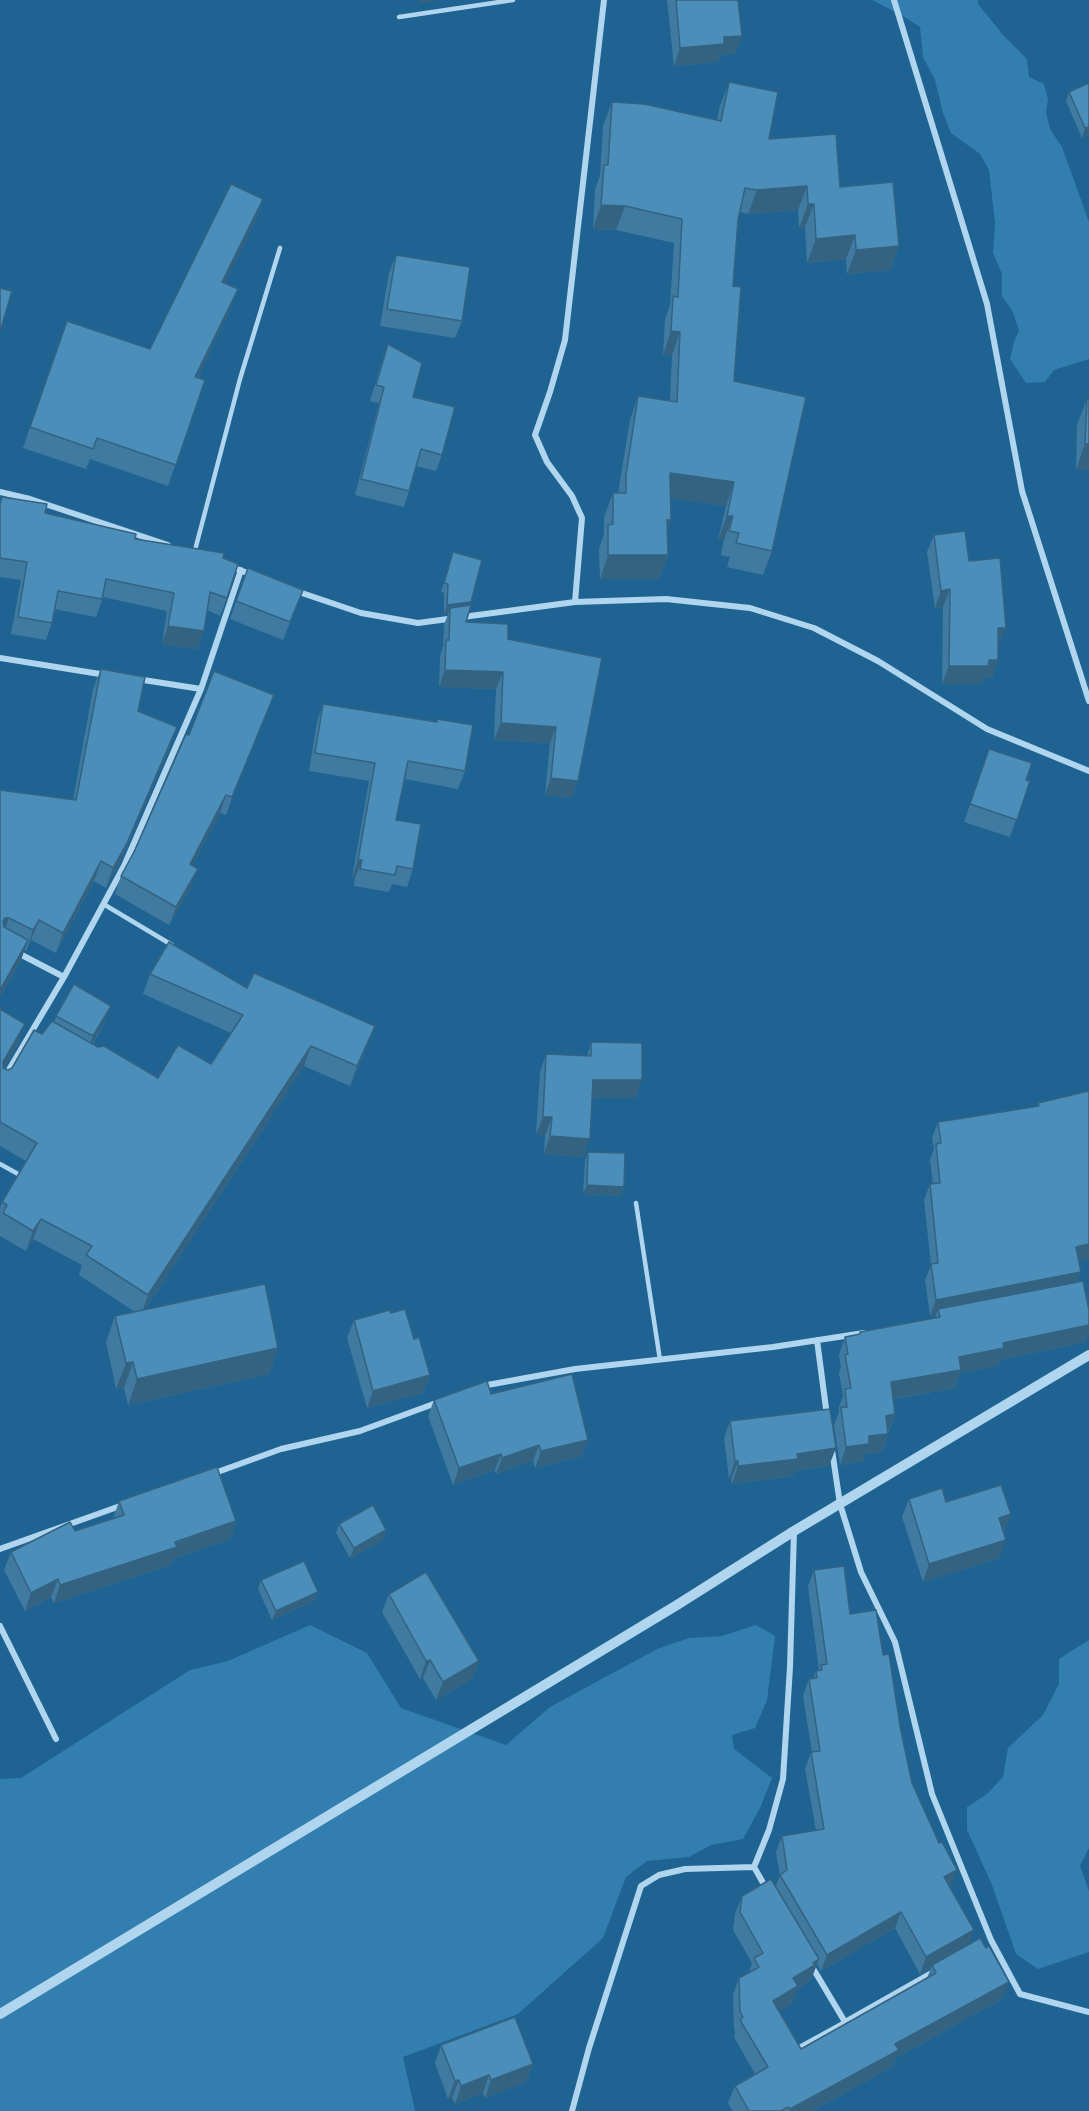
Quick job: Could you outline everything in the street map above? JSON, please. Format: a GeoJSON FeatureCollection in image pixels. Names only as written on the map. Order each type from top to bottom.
{"type":"FeatureCollection","features":[{"type":"Feature","properties":{"kind":"street"},"geometry":{"type":"LineString","coordinates":[[575,602],[582,518],[572,496],[547,462],[535,435],[566,340],[604,0]]}},
{"type":"Feature","properties":{"kind":"street"},"geometry":{"type":"LineString","coordinates":[[894,0],[987,304],[1022,491],[1089,701]]}},
{"type":"Feature","properties":{"kind":"street"},"geometry":{"type":"LineString","coordinates":[[0,492],[30,499],[172,547]]}},
{"type":"Feature","properties":{"kind":"street"},"geometry":{"type":"LineString","coordinates":[[183,550],[203,557]]}},
{"type":"Feature","properties":{"kind":"street"},"geometry":{"type":"LineString","coordinates":[[222,564],[263,578]]}},
{"type":"Feature","properties":{"kind":"street"},"geometry":{"type":"LineString","coordinates":[[0,1085],[105,905],[124,866],[201,689],[241,570]]}},
{"type":"Feature","properties":{"kind":"street"},"geometry":{"type":"LineString","coordinates":[[285,586],[361,613],[418,623],[575,602],[666,599],[750,608],[814,628],[878,661],[987,729],[1089,771]]}},
{"type":"Feature","properties":{"kind":"street"},"geometry":{"type":"LineString","coordinates":[[0,658],[118,676]]}},
{"type":"Feature","properties":{"kind":"street"},"geometry":{"type":"LineString","coordinates":[[130,678],[201,689]]}},
{"type":"Feature","properties":{"kind":"street"},"geometry":{"type":"LineString","coordinates":[[9,948],[64,977]]}},
{"type":"Feature","properties":{"kind":"street"},"geometry":{"type":"LineString","coordinates":[[477,1388],[575,1369],[772,1347],[874,1332]]}},
{"type":"Feature","properties":{"kind":"street"},"geometry":{"type":"LineString","coordinates":[[817,1340],[828,1422]]}},
{"type":"Feature","properties":{"kind":"street"},"geometry":{"type":"LineString","coordinates":[[0,2014],[1089,1355]]}},
{"type":"Feature","properties":{"kind":"street"},"geometry":{"type":"LineString","coordinates":[[202,1477],[281,1449],[360,1431],[448,1399]]}},
{"type":"Feature","properties":{"kind":"street"},"geometry":{"type":"LineString","coordinates":[[832,1445],[840,1504],[861,1572],[895,1642],[932,1794],[991,1940],[1020,1995],[1089,2012]]}},
{"type":"Feature","properties":{"kind":"street"},"geometry":{"type":"LineString","coordinates":[[0,1549],[135,1501]]}},
{"type":"Feature","properties":{"kind":"street"},"geometry":{"type":"LineString","coordinates":[[754,1867],[769,1830],[783,1779],[790,1667],[794,1532]]}},
{"type":"Feature","properties":{"kind":"street"},"geometry":{"type":"LineString","coordinates":[[0,1626],[56,1739]]}},
{"type":"Feature","properties":{"kind":"street"},"geometry":{"type":"LineString","coordinates":[[754,1867],[772,1898]]}},
{"type":"Feature","properties":{"kind":"street"},"geometry":{"type":"LineString","coordinates":[[572,2111],[641,1886],[659,1875],[685,1869],[754,1867]]}},
{"type":"Feature","properties":{"kind":"street"},"geometry":{"type":"LineString","coordinates":[[981,1945],[991,1940]]}},
{"type":"Feature","properties":{"kind":"street"},"geometry":{"type":"LineString","coordinates":[[808,1960],[845,2022],[943,1967]]}},
{"type":"Feature","properties":{"kind":"lane"},"geometry":{"type":"LineString","coordinates":[[399,17],[513,0]]}},
{"type":"Feature","properties":{"kind":"lane"},"geometry":{"type":"LineString","coordinates":[[194,554],[240,379],[280,248]]}},
{"type":"Feature","properties":{"kind":"lane"},"geometry":{"type":"LineString","coordinates":[[105,905],[172,945]]}},
{"type":"Feature","properties":{"kind":"lane"},"geometry":{"type":"LineString","coordinates":[[0,1164],[18,1174]]}},
{"type":"Feature","properties":{"kind":"lane"},"geometry":{"type":"LineString","coordinates":[[636,1203],[660,1360]]}},
{"type":"Feature","properties":{"kind":"lane"},"geometry":{"type":"LineString","coordinates":[[796,2049],[845,2022]]}},
{"type":"Feature","properties":{"kind":"shaded area"},"geometry":{"type":"Polygon","coordinates":[[[872,0],[978,0],[978,4],[1004,36],[1027,59],[1029,77],[1044,84],[1048,99],[1046,112],[1050,129],[1062,147],[1089,222],[1089,359],[1054,370],[1045,382],[1026,383],[1010,359],[1019,331],[1013,312],[1002,296],[1002,274],[993,253],[995,223],[989,170],[980,154],[951,133],[943,113],[935,80],[923,57],[920,27],[872,0]]]}},
{"type":"Feature","properties":{"kind":"shaded area"},"geometry":{"type":"Polygon","coordinates":[[[310,1625],[367,1653],[401,1708],[506,1745],[550,1707],[657,1649],[689,1638],[722,1636],[756,1625],[775,1636],[767,1700],[755,1728],[732,1735],[734,1749],[772,1778],[760,1808],[743,1839],[711,1845],[689,1857],[647,1861],[626,1877],[603,1938],[518,2014],[403,2057],[415,2111],[0,2111],[0,1779],[21,1778],[190,1670],[228,1661],[310,1625]]]}},
{"type":"Feature","properties":{"kind":"shaded area"},"geometry":{"type":"Polygon","coordinates":[[[1089,1640],[1089,1848],[1080,1866],[1089,1891],[1089,1952],[1038,1969],[1016,1954],[992,1885],[967,1830],[967,1807],[987,1794],[1003,1777],[1008,1748],[1043,1715],[1059,1684],[1059,1659],[1089,1640]]]}},
{"type":"Feature","properties":{"kind":"building"},"geometry":{"type":"Polygon","coordinates":[[[676,0],[738,0],[742,36],[724,37],[724,44],[680,48],[676,0]]]}},
{"type":"Feature","properties":{"kind":"building"},"geometry":{"type":"Polygon","coordinates":[[[729,82],[778,92],[769,139],[836,134],[840,187],[893,182],[899,246],[856,250],[855,235],[816,239],[814,204],[808,204],[807,186],[757,190],[745,188],[738,220],[733,286],[741,287],[734,381],[806,397],[772,551],[736,543],[739,533],[729,531],[733,516],[727,516],[734,482],[670,473],[671,520],[667,520],[668,555],[608,555],[608,525],[613,524],[613,493],[626,493],[626,475],[638,396],[677,402],[680,332],[671,331],[673,296],[678,297],[682,219],[625,206],[601,205],[604,165],[608,165],[612,102],[644,104],[721,121],[729,82]]]}},
{"type":"Feature","properties":{"kind":"building"},"geometry":{"type":"Polygon","coordinates":[[[1089,83],[1089,127],[1085,128],[1069,92],[1089,83]]]}},
{"type":"Feature","properties":{"kind":"building"},"geometry":{"type":"Polygon","coordinates":[[[231,184],[263,199],[222,282],[238,289],[195,377],[205,380],[176,465],[97,438],[93,449],[30,427],[67,321],[150,349],[231,184]]]}},
{"type":"Feature","properties":{"kind":"building"},"geometry":{"type":"Polygon","coordinates":[[[396,255],[470,267],[462,321],[387,309],[396,255]]]}},
{"type":"Feature","properties":{"kind":"building"},"geometry":{"type":"Polygon","coordinates":[[[0,288],[12,291],[0,332],[0,288]]]}},
{"type":"Feature","properties":{"kind":"building"},"geometry":{"type":"Polygon","coordinates":[[[388,344],[422,363],[413,397],[455,407],[442,455],[421,449],[409,491],[361,479],[384,387],[376,385],[388,344]]]}},
{"type":"Feature","properties":{"kind":"building"},"geometry":{"type":"Polygon","coordinates":[[[1087,399],[1089,399],[1089,444],[1085,444],[1087,399]]]}},
{"type":"Feature","properties":{"kind":"building"},"geometry":{"type":"Polygon","coordinates":[[[2,497],[47,504],[45,513],[136,534],[135,539],[224,553],[223,558],[238,564],[227,598],[210,592],[204,631],[168,626],[174,593],[106,579],[102,599],[58,591],[52,623],[18,617],[27,562],[0,558],[2,497]]]}},
{"type":"Feature","properties":{"kind":"building"},"geometry":{"type":"Polygon","coordinates":[[[965,531],[969,561],[1000,558],[1006,628],[998,628],[998,660],[989,660],[988,666],[949,666],[950,589],[941,591],[934,535],[965,531]]]}},
{"type":"Feature","properties":{"kind":"building"},"geometry":{"type":"Polygon","coordinates":[[[453,552],[482,560],[471,602],[447,605],[448,584],[444,583],[453,552]]]}},
{"type":"Feature","properties":{"kind":"building"},"geometry":{"type":"Polygon","coordinates":[[[248,568],[303,590],[290,622],[236,601],[248,568]]]}},
{"type":"Feature","properties":{"kind":"building"},"geometry":{"type":"Polygon","coordinates":[[[471,605],[466,622],[508,624],[508,639],[602,658],[578,781],[551,778],[556,727],[501,723],[503,672],[445,670],[450,608],[471,605]]]}},
{"type":"Feature","properties":{"kind":"building"},"geometry":{"type":"Polygon","coordinates":[[[101,669],[145,677],[138,711],[177,727],[127,843],[113,868],[101,861],[63,933],[39,920],[33,930],[5,918],[4,927],[28,940],[0,990],[0,790],[76,800],[101,669]]]}},
{"type":"Feature","properties":{"kind":"building"},"geometry":{"type":"Polygon","coordinates":[[[214,671],[274,695],[232,797],[226,795],[190,864],[198,869],[176,907],[121,876],[135,850],[186,734],[189,735],[214,671]]]}},
{"type":"Feature","properties":{"kind":"building"},"geometry":{"type":"Polygon","coordinates":[[[323,704],[437,722],[437,719],[473,725],[465,771],[408,761],[396,820],[421,824],[413,869],[397,866],[395,875],[360,869],[362,860],[358,860],[375,763],[315,753],[323,704]]]}},
{"type":"Feature","properties":{"kind":"building"},"geometry":{"type":"Polygon","coordinates":[[[989,749],[1032,763],[1026,780],[1030,781],[1017,820],[970,804],[989,749]]]}},
{"type":"Feature","properties":{"kind":"building"},"geometry":{"type":"Polygon","coordinates":[[[169,942],[247,988],[254,973],[375,1026],[357,1066],[311,1046],[148,1295],[86,1255],[92,1246],[41,1219],[33,1231],[3,1213],[7,1205],[2,1202],[37,1143],[0,1122],[0,1009],[25,1024],[3,1062],[3,1068],[8,1070],[12,1068],[34,1030],[42,1034],[52,1021],[98,1047],[104,1046],[158,1078],[178,1045],[211,1064],[243,1015],[150,974],[169,942]]]}},
{"type":"Feature","properties":{"kind":"building"},"geometry":{"type":"Polygon","coordinates":[[[74,984],[111,1006],[93,1036],[56,1016],[74,984]]]}},
{"type":"Feature","properties":{"kind":"building"},"geometry":{"type":"Polygon","coordinates":[[[591,1042],[642,1043],[642,1080],[593,1080],[590,1139],[550,1136],[552,1117],[543,1117],[546,1054],[591,1056],[591,1042]]]}},
{"type":"Feature","properties":{"kind":"building"},"geometry":{"type":"Polygon","coordinates":[[[1089,1091],[1089,1244],[1076,1247],[1081,1272],[936,1300],[931,1264],[938,1263],[930,1184],[940,1183],[936,1144],[941,1143],[938,1122],[1039,1106],[1038,1103],[1089,1091]]]}},
{"type":"Feature","properties":{"kind":"building"},"geometry":{"type":"Polygon","coordinates":[[[588,1152],[625,1153],[624,1187],[587,1185],[588,1152]]]}},
{"type":"Feature","properties":{"kind":"building"},"geometry":{"type":"Polygon","coordinates":[[[1083,1281],[1089,1310],[1089,1325],[1003,1343],[1004,1348],[959,1357],[961,1370],[891,1382],[895,1414],[886,1416],[888,1434],[869,1436],[869,1444],[846,1447],[841,1407],[847,1407],[845,1389],[851,1388],[845,1355],[848,1354],[845,1337],[860,1334],[860,1332],[940,1317],[938,1309],[1083,1281]]]}},
{"type":"Feature","properties":{"kind":"building"},"geometry":{"type":"Polygon","coordinates":[[[265,1284],[278,1348],[137,1379],[133,1362],[126,1363],[115,1316],[265,1284]]]}},
{"type":"Feature","properties":{"kind":"building"},"geometry":{"type":"Polygon","coordinates":[[[405,1309],[414,1339],[419,1337],[430,1375],[373,1391],[354,1320],[390,1310],[391,1313],[405,1309]]]}},
{"type":"Feature","properties":{"kind":"building"},"geometry":{"type":"Polygon","coordinates":[[[572,1374],[588,1440],[541,1451],[539,1445],[502,1458],[501,1454],[459,1468],[434,1400],[487,1381],[491,1394],[572,1374]]]}},
{"type":"Feature","properties":{"kind":"building"},"geometry":{"type":"Polygon","coordinates":[[[830,1409],[836,1448],[797,1454],[798,1459],[738,1466],[738,1461],[735,1461],[730,1421],[830,1409]]]}},
{"type":"Feature","properties":{"kind":"building"},"geometry":{"type":"Polygon","coordinates":[[[217,1467],[236,1521],[175,1542],[177,1547],[60,1585],[58,1579],[31,1593],[11,1552],[70,1522],[75,1531],[124,1515],[119,1501],[217,1467]]]}},
{"type":"Feature","properties":{"kind":"building"},"geometry":{"type":"Polygon","coordinates":[[[1001,1485],[1011,1514],[999,1518],[1006,1540],[929,1564],[909,1499],[942,1488],[946,1502],[1001,1485]]]}},
{"type":"Feature","properties":{"kind":"building"},"geometry":{"type":"Polygon","coordinates":[[[373,1505],[386,1530],[354,1548],[339,1524],[373,1505]]]}},
{"type":"Feature","properties":{"kind":"building"},"geometry":{"type":"Polygon","coordinates":[[[304,1561],[318,1592],[276,1611],[261,1580],[304,1561]]]}},
{"type":"Feature","properties":{"kind":"building"},"geometry":{"type":"Polygon","coordinates":[[[844,1566],[850,1614],[876,1610],[883,1655],[889,1654],[900,1726],[912,1783],[939,1843],[942,1842],[957,1870],[944,1877],[974,1930],[926,1957],[901,1912],[827,1955],[780,1875],[787,1870],[782,1836],[824,1829],[811,1752],[820,1751],[809,1679],[817,1678],[816,1671],[822,1670],[821,1665],[827,1664],[814,1570],[844,1566]]]}},
{"type":"Feature","properties":{"kind":"building"},"geometry":{"type":"Polygon","coordinates":[[[426,1572],[479,1661],[443,1682],[430,1660],[426,1661],[389,1594],[426,1572]]]}},
{"type":"Feature","properties":{"kind":"building"},"geometry":{"type":"Polygon","coordinates":[[[771,1879],[819,1959],[813,1963],[815,1965],[793,1978],[798,1986],[773,2001],[801,2049],[936,1973],[932,1965],[980,1938],[986,1948],[989,1946],[1009,1982],[895,2044],[899,2050],[790,2109],[788,2107],[781,2111],[749,2111],[735,2086],[768,2067],[740,2020],[743,2017],[740,2011],[739,1978],[759,1967],[754,1958],[763,1953],[740,1912],[742,1896],[771,1879]]]}},
{"type":"Feature","properties":{"kind":"building"},"geometry":{"type":"Polygon","coordinates":[[[515,2017],[533,2064],[491,2080],[489,2075],[461,2086],[459,2080],[455,2081],[441,2045],[515,2017]]]}}]}
